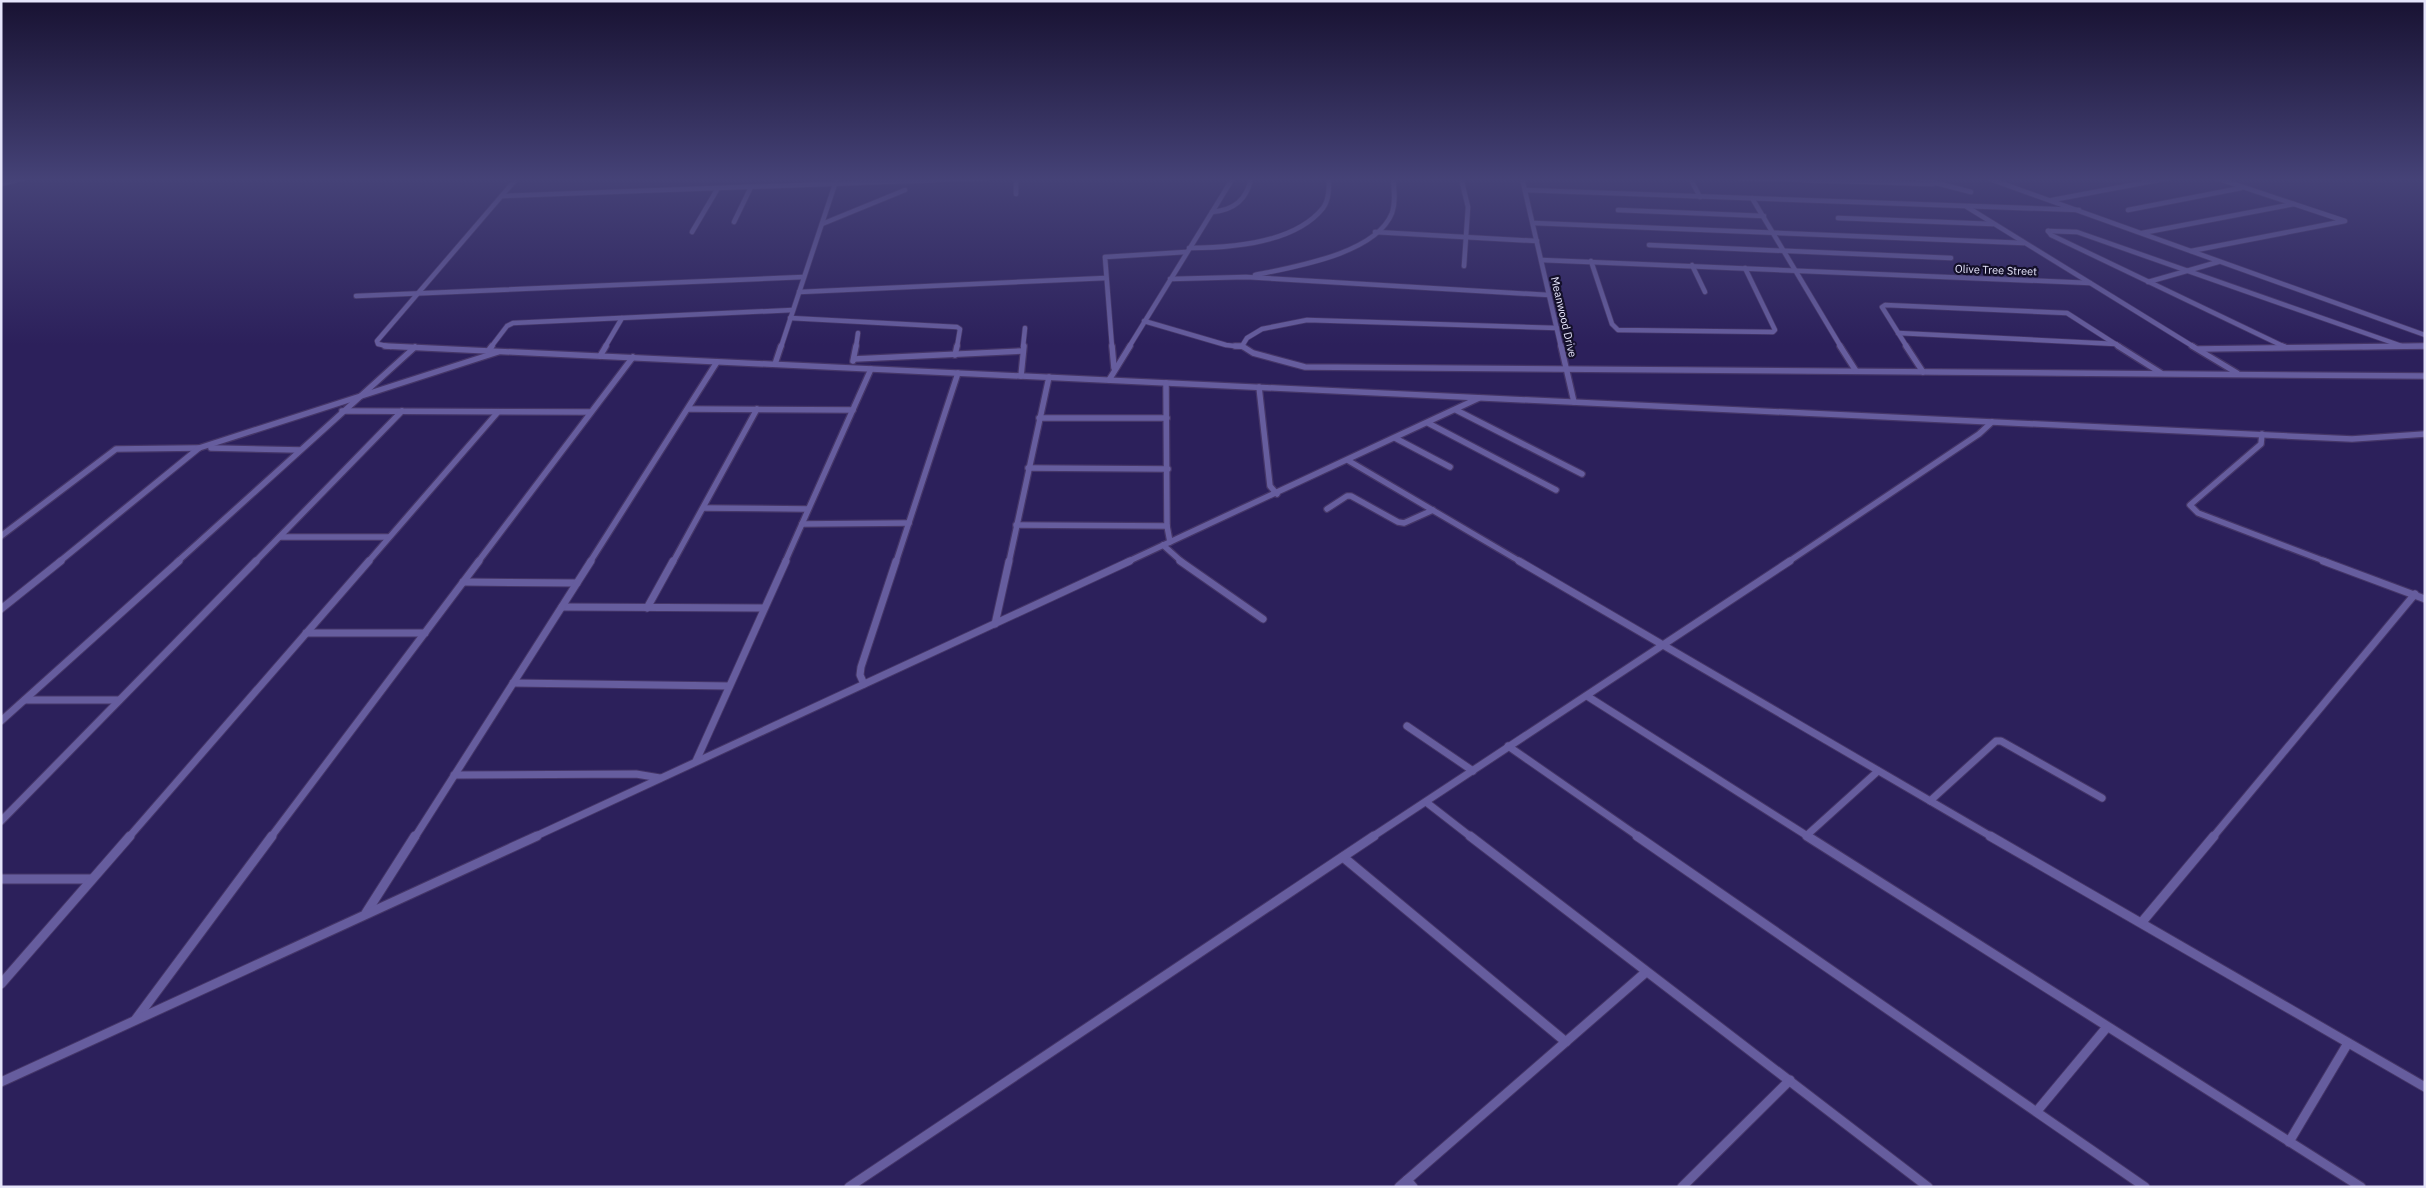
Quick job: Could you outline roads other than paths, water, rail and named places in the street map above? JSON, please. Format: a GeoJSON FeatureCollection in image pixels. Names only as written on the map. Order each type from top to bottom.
{"type":"FeatureCollection","features":[{"type":"Feature","properties":{"kind":"street"},"geometry":{"type":"LineString","coordinates":[[470,233],[377,342],[384,346],[2366,439],[2425,434]]}},
{"type":"Feature","properties":{"kind":"street"},"geometry":{"type":"LineString","coordinates":[[775,364],[819,233]]}},
{"type":"Feature","properties":{"kind":"street"},"geometry":{"type":"LineString","coordinates":[[1109,380],[1198,233]]}},
{"type":"Feature","properties":{"kind":"street"},"geometry":{"type":"LineString","coordinates":[[1114,370],[1104,259],[1106,257],[1214,248],[1247,243],[1283,233]]}},
{"type":"Feature","properties":{"kind":"street"},"geometry":{"type":"LineString","coordinates":[[1246,277],[1327,257],[1358,244],[1373,233]]}},
{"type":"Feature","properties":{"kind":"street"},"geometry":{"type":"LineString","coordinates":[[1401,233],[1537,241]]}},
{"type":"Feature","properties":{"kind":"street"},"geometry":{"type":"LineString","coordinates":[[1464,266],[1466,233]]}},
{"type":"Feature","properties":{"kind":"street","name":"Meanwood Drive"},"geometry":{"type":"LineString","coordinates":[[1535,233],[1574,402]]}},
{"type":"Feature","properties":{"kind":"street"},"geometry":{"type":"LineString","coordinates":[[1773,233],[1856,371]]}},
{"type":"Feature","properties":{"kind":"street"},"geometry":{"type":"LineString","coordinates":[[1784,233],[2024,243]]}},
{"type":"Feature","properties":{"kind":"street"},"geometry":{"type":"LineString","coordinates":[[2009,233],[2238,374]]}},
{"type":"Feature","properties":{"kind":"street"},"geometry":{"type":"LineString","coordinates":[[2050,233],[2285,347]]}},
{"type":"Feature","properties":{"kind":"street"},"geometry":{"type":"LineString","coordinates":[[2081,233],[2183,271],[2402,346]]}},
{"type":"Feature","properties":{"kind":"street"},"geometry":{"type":"LineString","coordinates":[[2190,252],[2283,233]]}},
{"type":"Feature","properties":{"kind":"street"},"geometry":{"type":"LineString","coordinates":[[2140,234],[2425,335]]}},
{"type":"Feature","properties":{"kind":"street"},"geometry":{"type":"LineString","coordinates":[[1649,245],[1951,258]]}},
{"type":"Feature","properties":{"kind":"street","name":"Olive Tree Street"},"geometry":{"type":"LineString","coordinates":[[1541,260],[2090,283]]}},
{"type":"Feature","properties":{"kind":"street"},"geometry":{"type":"LineString","coordinates":[[1591,261],[1612,324],[1618,330],[1773,332],[1774,328],[1745,268]]}},
{"type":"Feature","properties":{"kind":"street"},"geometry":{"type":"LineString","coordinates":[[2148,282],[2218,262]]}},
{"type":"Feature","properties":{"kind":"street"},"geometry":{"type":"LineString","coordinates":[[1692,265],[1705,292]]}},
{"type":"Feature","properties":{"kind":"street"},"geometry":{"type":"LineString","coordinates":[[356,296],[804,277]]}},
{"type":"Feature","properties":{"kind":"street"},"geometry":{"type":"LineString","coordinates":[[1170,279],[1246,277],[1549,295]]}},
{"type":"Feature","properties":{"kind":"street"},"geometry":{"type":"LineString","coordinates":[[799,292],[1106,278]]}},
{"type":"Feature","properties":{"kind":"street"},"geometry":{"type":"LineString","coordinates":[[1923,372],[1882,307],[2067,313],[2161,374]]}},
{"type":"Feature","properties":{"kind":"street"},"geometry":{"type":"LineString","coordinates":[[489,350],[509,324],[793,310]]}},
{"type":"Feature","properties":{"kind":"street"},"geometry":{"type":"LineString","coordinates":[[600,356],[622,318]]}},
{"type":"Feature","properties":{"kind":"street"},"geometry":{"type":"LineString","coordinates":[[790,318],[957,326],[960,329],[955,355]]}},
{"type":"Feature","properties":{"kind":"street"},"geometry":{"type":"LineString","coordinates":[[1242,346],[1245,340],[1256,332],[1277,324],[1307,320],[1557,328]]}},
{"type":"Feature","properties":{"kind":"street"},"geometry":{"type":"LineString","coordinates":[[1144,321],[1226,345],[1242,346],[1253,353],[1305,366],[2425,376]]}},
{"type":"Feature","properties":{"kind":"street"},"geometry":{"type":"LineString","coordinates":[[1022,376],[1025,328]]}},
{"type":"Feature","properties":{"kind":"street"},"geometry":{"type":"LineString","coordinates":[[851,368],[858,333]]}},
{"type":"Feature","properties":{"kind":"street"},"geometry":{"type":"LineString","coordinates":[[1898,333],[2117,344]]}},
{"type":"Feature","properties":{"kind":"street"},"geometry":{"type":"LineString","coordinates":[[2199,349],[2425,346]]}},
{"type":"Feature","properties":{"kind":"street"},"geometry":{"type":"LineString","coordinates":[[1,721],[356,398],[415,347]]}},
{"type":"Feature","properties":{"kind":"street"},"geometry":{"type":"LineString","coordinates":[[1,609],[199,448],[220,443],[501,351]]}},
{"type":"Feature","properties":{"kind":"street"},"geometry":{"type":"LineString","coordinates":[[854,360],[1023,351]]}},
{"type":"Feature","properties":{"kind":"street"},"geometry":{"type":"LineString","coordinates":[[135,1020],[297,801],[633,357]]}},
{"type":"Feature","properties":{"kind":"street"},"geometry":{"type":"LineString","coordinates":[[365,914],[689,409],[717,362]]}},
{"type":"Feature","properties":{"kind":"street"},"geometry":{"type":"LineString","coordinates":[[696,761],[871,368]]}},
{"type":"Feature","properties":{"kind":"street"},"geometry":{"type":"LineString","coordinates":[[864,684],[860,675],[861,667],[958,373]]}},
{"type":"Feature","properties":{"kind":"street"},"geometry":{"type":"LineString","coordinates":[[995,624],[1048,377]]}},
{"type":"Feature","properties":{"kind":"street"},"geometry":{"type":"LineString","coordinates":[[1166,383],[1167,543],[1190,569],[1263,619]]}},
{"type":"Feature","properties":{"kind":"street"},"geometry":{"type":"LineString","coordinates":[[1259,387],[1270,486],[1278,494]]}},
{"type":"Feature","properties":{"kind":"street"},"geometry":{"type":"LineString","coordinates":[[1,1082],[1167,543],[1278,494],[1480,398]]}},
{"type":"Feature","properties":{"kind":"street"},"geometry":{"type":"LineString","coordinates":[[689,409],[853,410]]}},
{"type":"Feature","properties":{"kind":"street"},"geometry":{"type":"LineString","coordinates":[[647,608],[704,508],[757,409]]}},
{"type":"Feature","properties":{"kind":"street"},"geometry":{"type":"LineString","coordinates":[[1456,410],[1582,474]]}},
{"type":"Feature","properties":{"kind":"street"},"geometry":{"type":"LineString","coordinates":[[342,411],[590,412]]}},
{"type":"Feature","properties":{"kind":"street"},"geometry":{"type":"LineString","coordinates":[[1,821],[402,411]]}},
{"type":"Feature","properties":{"kind":"street"},"geometry":{"type":"LineString","coordinates":[[1,984],[90,879],[498,412]]}},
{"type":"Feature","properties":{"kind":"street"},"geometry":{"type":"LineString","coordinates":[[1039,418],[1167,418]]}},
{"type":"Feature","properties":{"kind":"street"},"geometry":{"type":"LineString","coordinates":[[852,1186],[1508,746],[1587,696],[1979,434],[1992,422]]}},
{"type":"Feature","properties":{"kind":"street"},"geometry":{"type":"LineString","coordinates":[[1428,423],[1556,490]]}},
{"type":"Feature","properties":{"kind":"street"},"geometry":{"type":"LineString","coordinates":[[2262,434],[2261,444],[2190,505],[2191,509],[2425,598]]}},
{"type":"Feature","properties":{"kind":"street"},"geometry":{"type":"LineString","coordinates":[[1395,438],[1450,467]]}},
{"type":"Feature","properties":{"kind":"street"},"geometry":{"type":"LineString","coordinates":[[1,536],[116,449],[300,450]]}},
{"type":"Feature","properties":{"kind":"street"},"geometry":{"type":"LineString","coordinates":[[1349,461],[1878,771],[2425,1087]]}},
{"type":"Feature","properties":{"kind":"street"},"geometry":{"type":"LineString","coordinates":[[1028,468],[1168,468]]}},
{"type":"Feature","properties":{"kind":"street"},"geometry":{"type":"LineString","coordinates":[[1327,509],[1347,496],[1351,496],[1398,522],[1404,523],[1433,510]]}},
{"type":"Feature","properties":{"kind":"street"},"geometry":{"type":"LineString","coordinates":[[704,508],[807,509]]}},
{"type":"Feature","properties":{"kind":"street"},"geometry":{"type":"LineString","coordinates":[[802,524],[910,523]]}},
{"type":"Feature","properties":{"kind":"street"},"geometry":{"type":"LineString","coordinates":[[1016,525],[1167,526]]}},
{"type":"Feature","properties":{"kind":"street"},"geometry":{"type":"LineString","coordinates":[[280,536],[388,537]]}},
{"type":"Feature","properties":{"kind":"street"},"geometry":{"type":"LineString","coordinates":[[463,582],[577,583]]}},
{"type":"Feature","properties":{"kind":"street"},"geometry":{"type":"LineString","coordinates":[[2142,922],[2415,594]]}},
{"type":"Feature","properties":{"kind":"street"},"geometry":{"type":"LineString","coordinates":[[562,607],[764,608]]}},
{"type":"Feature","properties":{"kind":"street"},"geometry":{"type":"LineString","coordinates":[[306,633],[425,633]]}},
{"type":"Feature","properties":{"kind":"street"},"geometry":{"type":"LineString","coordinates":[[513,683],[729,686]]}},
{"type":"Feature","properties":{"kind":"street"},"geometry":{"type":"LineString","coordinates":[[1587,696],[2361,1187]]}},
{"type":"Feature","properties":{"kind":"street"},"geometry":{"type":"LineString","coordinates":[[25,700],[119,700]]}},
{"type":"Feature","properties":{"kind":"street"},"geometry":{"type":"LineString","coordinates":[[1407,726],[1473,771]]}},
{"type":"Feature","properties":{"kind":"street"},"geometry":{"type":"LineString","coordinates":[[1930,801],[1996,741],[2001,741],[2102,798]]}},
{"type":"Feature","properties":{"kind":"street"},"geometry":{"type":"LineString","coordinates":[[1508,746],[2145,1187]]}},
{"type":"Feature","properties":{"kind":"street"},"geometry":{"type":"LineString","coordinates":[[1806,836],[1878,771]]}},
{"type":"Feature","properties":{"kind":"street"},"geometry":{"type":"LineString","coordinates":[[454,775],[636,774],[660,778]]}},
{"type":"Feature","properties":{"kind":"street"},"geometry":{"type":"LineString","coordinates":[[1426,802],[1928,1187]]}},
{"type":"Feature","properties":{"kind":"street"},"geometry":{"type":"LineString","coordinates":[[1343,858],[1566,1042]]}},
{"type":"Feature","properties":{"kind":"street"},"geometry":{"type":"LineString","coordinates":[[1,879],[90,879]]}},
{"type":"Feature","properties":{"kind":"street"},"geometry":{"type":"LineString","coordinates":[[1406,1185],[1646,972]]}},
{"type":"Feature","properties":{"kind":"street"},"geometry":{"type":"LineString","coordinates":[[2037,1111],[2107,1027]]}},
{"type":"Feature","properties":{"kind":"street"},"geometry":{"type":"LineString","coordinates":[[2289,1142],[2348,1043]]}},
{"type":"Feature","properties":{"kind":"street"},"geometry":{"type":"LineString","coordinates":[[1682,1187],[1790,1080]]}}]}
